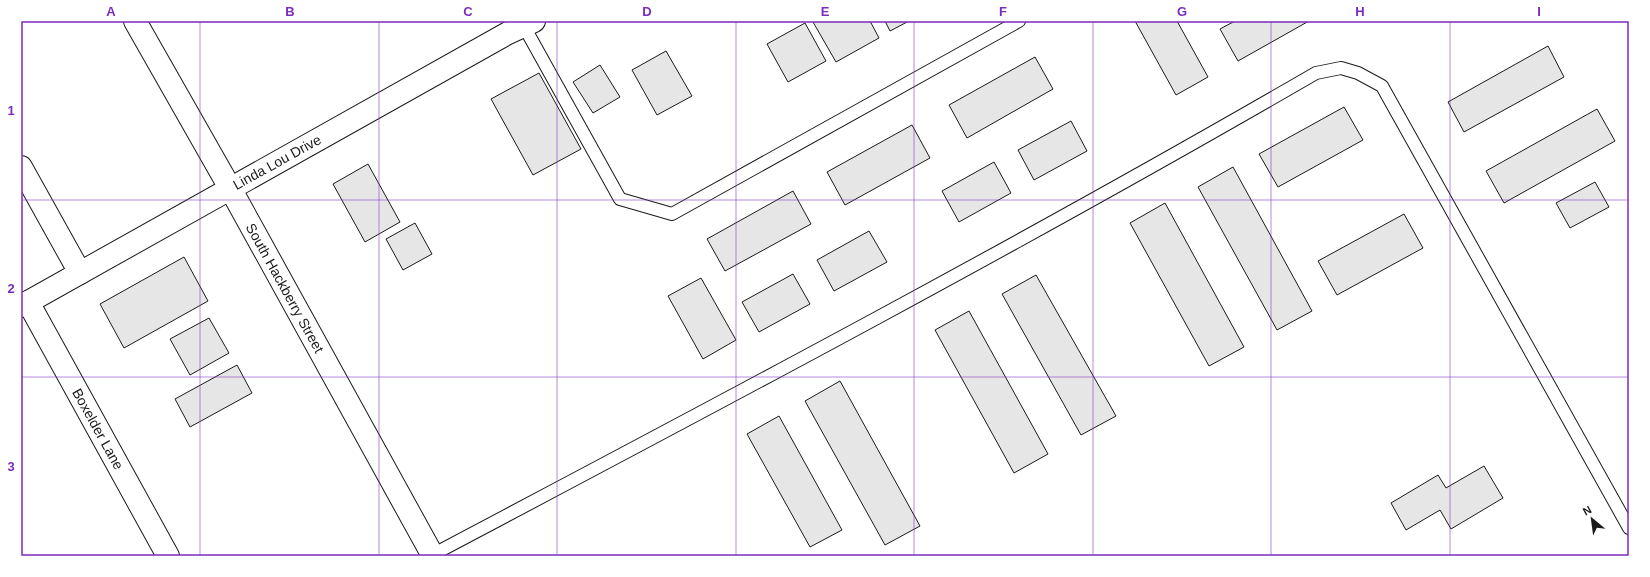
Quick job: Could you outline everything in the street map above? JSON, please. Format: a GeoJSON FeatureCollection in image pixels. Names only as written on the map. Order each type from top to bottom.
{"type":"FeatureCollection","features":[{"type":"Feature","properties":{"kind":"street","name":"South Hackberry Street"},"geometry":{"type":"LineString","coordinates":[[136,21],[433,556]]}},
{"type":"Feature","properties":{"kind":"street","name":"Linda Lou Drive"},"geometry":{"type":"LineString","coordinates":[[25,304],[526,23]]}},
{"type":"Feature","properties":{"kind":"street"},"geometry":{"type":"LineString","coordinates":[[21,167],[80,273]]}},
{"type":"Feature","properties":{"kind":"street","name":"Boxelder Lane"},"geometry":{"type":"LineString","coordinates":[[25,304],[168,556]]}},
{"type":"Feature","properties":{"kind":"lane"},"geometry":{"type":"LineString","coordinates":[[526,23],[620,199],[672,214],[1019,21]]}},
{"type":"Feature","properties":{"kind":"lane"},"geometry":{"type":"LineString","coordinates":[[433,556],[1153,167],[1316,73],[1341,68],[1358,73],[1382,86],[1629,528]]}},
{"type":"Feature","properties":{"kind":"building"},"geometry":{"type":"Polygon","coordinates":[[[870,21],[879,38],[836,62],[813,22],[870,21]]]}},
{"type":"Feature","properties":{"kind":"building"},"geometry":{"type":"Polygon","coordinates":[[[885,21],[909,21],[890,31],[885,21]]]}},
{"type":"Feature","properties":{"kind":"building"},"geometry":{"type":"Polygon","coordinates":[[[1135,21],[1177,21],[1208,77],[1176,95],[1135,21]]]}},
{"type":"Feature","properties":{"kind":"building"},"geometry":{"type":"Polygon","coordinates":[[[1235,21],[1309,21],[1238,61],[1220,29],[1235,21]]]}},
{"type":"Feature","properties":{"kind":"building"},"geometry":{"type":"Polygon","coordinates":[[[805,23],[826,61],[788,82],[767,44],[805,23]]]}},
{"type":"Feature","properties":{"kind":"building"},"geometry":{"type":"Polygon","coordinates":[[[1548,46],[1564,77],[1464,132],[1448,102],[1548,46]]]}},
{"type":"Feature","properties":{"kind":"building"},"geometry":{"type":"Polygon","coordinates":[[[666,51],[692,96],[657,115],[632,70],[666,51]]]}},
{"type":"Feature","properties":{"kind":"building"},"geometry":{"type":"Polygon","coordinates":[[[1035,57],[1053,89],[967,138],[949,105],[1035,57]]]}},
{"type":"Feature","properties":{"kind":"building"},"geometry":{"type":"Polygon","coordinates":[[[600,65],[620,97],[593,113],[573,82],[600,65]]]}},
{"type":"Feature","properties":{"kind":"building"},"geometry":{"type":"Polygon","coordinates":[[[539,73],[581,149],[533,175],[491,99],[539,73]]]}},
{"type":"Feature","properties":{"kind":"building"},"geometry":{"type":"Polygon","coordinates":[[[1344,107],[1363,140],[1278,187],[1259,154],[1344,107]]]}},
{"type":"Feature","properties":{"kind":"building"},"geometry":{"type":"Polygon","coordinates":[[[1597,109],[1615,141],[1504,203],[1486,171],[1597,109]]]}},
{"type":"Feature","properties":{"kind":"building"},"geometry":{"type":"Polygon","coordinates":[[[1071,121],[1087,151],[1034,180],[1018,150],[1071,121]]]}},
{"type":"Feature","properties":{"kind":"building"},"geometry":{"type":"Polygon","coordinates":[[[912,125],[930,158],[845,205],[827,172],[912,125]]]}},
{"type":"Feature","properties":{"kind":"building"},"geometry":{"type":"Polygon","coordinates":[[[994,162],[1011,193],[959,222],[942,191],[994,162]]]}},
{"type":"Feature","properties":{"kind":"building"},"geometry":{"type":"Polygon","coordinates":[[[368,164],[400,222],[365,242],[333,184],[368,164]]]}},
{"type":"Feature","properties":{"kind":"building"},"geometry":{"type":"Polygon","coordinates":[[[1233,167],[1312,311],[1277,330],[1198,187],[1233,167]]]}},
{"type":"Feature","properties":{"kind":"building"},"geometry":{"type":"Polygon","coordinates":[[[1595,182],[1609,207],[1570,228],[1556,203],[1595,182]]]}},
{"type":"Feature","properties":{"kind":"building"},"geometry":{"type":"Polygon","coordinates":[[[793,191],[811,224],[725,271],[707,239],[793,191]]]}},
{"type":"Feature","properties":{"kind":"building"},"geometry":{"type":"Polygon","coordinates":[[[1165,203],[1244,347],[1209,366],[1130,223],[1165,203]]]}},
{"type":"Feature","properties":{"kind":"building"},"geometry":{"type":"Polygon","coordinates":[[[1404,214],[1423,248],[1337,295],[1318,261],[1404,214]]]}},
{"type":"Feature","properties":{"kind":"building"},"geometry":{"type":"Polygon","coordinates":[[[415,223],[432,254],[403,270],[386,239],[415,223]]]}},
{"type":"Feature","properties":{"kind":"building"},"geometry":{"type":"Polygon","coordinates":[[[869,231],[887,262],[834,291],[817,260],[869,231]]]}},
{"type":"Feature","properties":{"kind":"building"},"geometry":{"type":"Polygon","coordinates":[[[184,257],[208,301],[124,348],[100,304],[184,257]]]}},
{"type":"Feature","properties":{"kind":"building"},"geometry":{"type":"Polygon","coordinates":[[[793,274],[810,304],[759,332],[742,302],[793,274]]]}},
{"type":"Feature","properties":{"kind":"building"},"geometry":{"type":"Polygon","coordinates":[[[1036,275],[1116,416],[1081,435],[1002,294],[1036,275]]]}},
{"type":"Feature","properties":{"kind":"building"},"geometry":{"type":"Polygon","coordinates":[[[701,278],[736,340],[703,359],[668,296],[701,278]]]}},
{"type":"Feature","properties":{"kind":"building"},"geometry":{"type":"Polygon","coordinates":[[[969,311],[1048,454],[1014,473],[935,330],[969,311]]]}},
{"type":"Feature","properties":{"kind":"building"},"geometry":{"type":"Polygon","coordinates":[[[209,318],[229,353],[190,375],[170,339],[209,318]]]}},
{"type":"Feature","properties":{"kind":"building"},"geometry":{"type":"Polygon","coordinates":[[[237,365],[252,393],[190,427],[175,399],[237,365]]]}},
{"type":"Feature","properties":{"kind":"building"},"geometry":{"type":"Polygon","coordinates":[[[840,381],[920,526],[885,545],[805,401],[840,381]]]}},
{"type":"Feature","properties":{"kind":"building"},"geometry":{"type":"Polygon","coordinates":[[[779,416],[842,530],[810,547],[747,434],[779,416]]]}},
{"type":"Feature","properties":{"kind":"building"},"geometry":{"type":"Polygon","coordinates":[[[1484,466],[1503,498],[1451,529],[1440,510],[1406,530],[1391,503],[1438,475],[1446,488],[1484,466]]]}}]}
